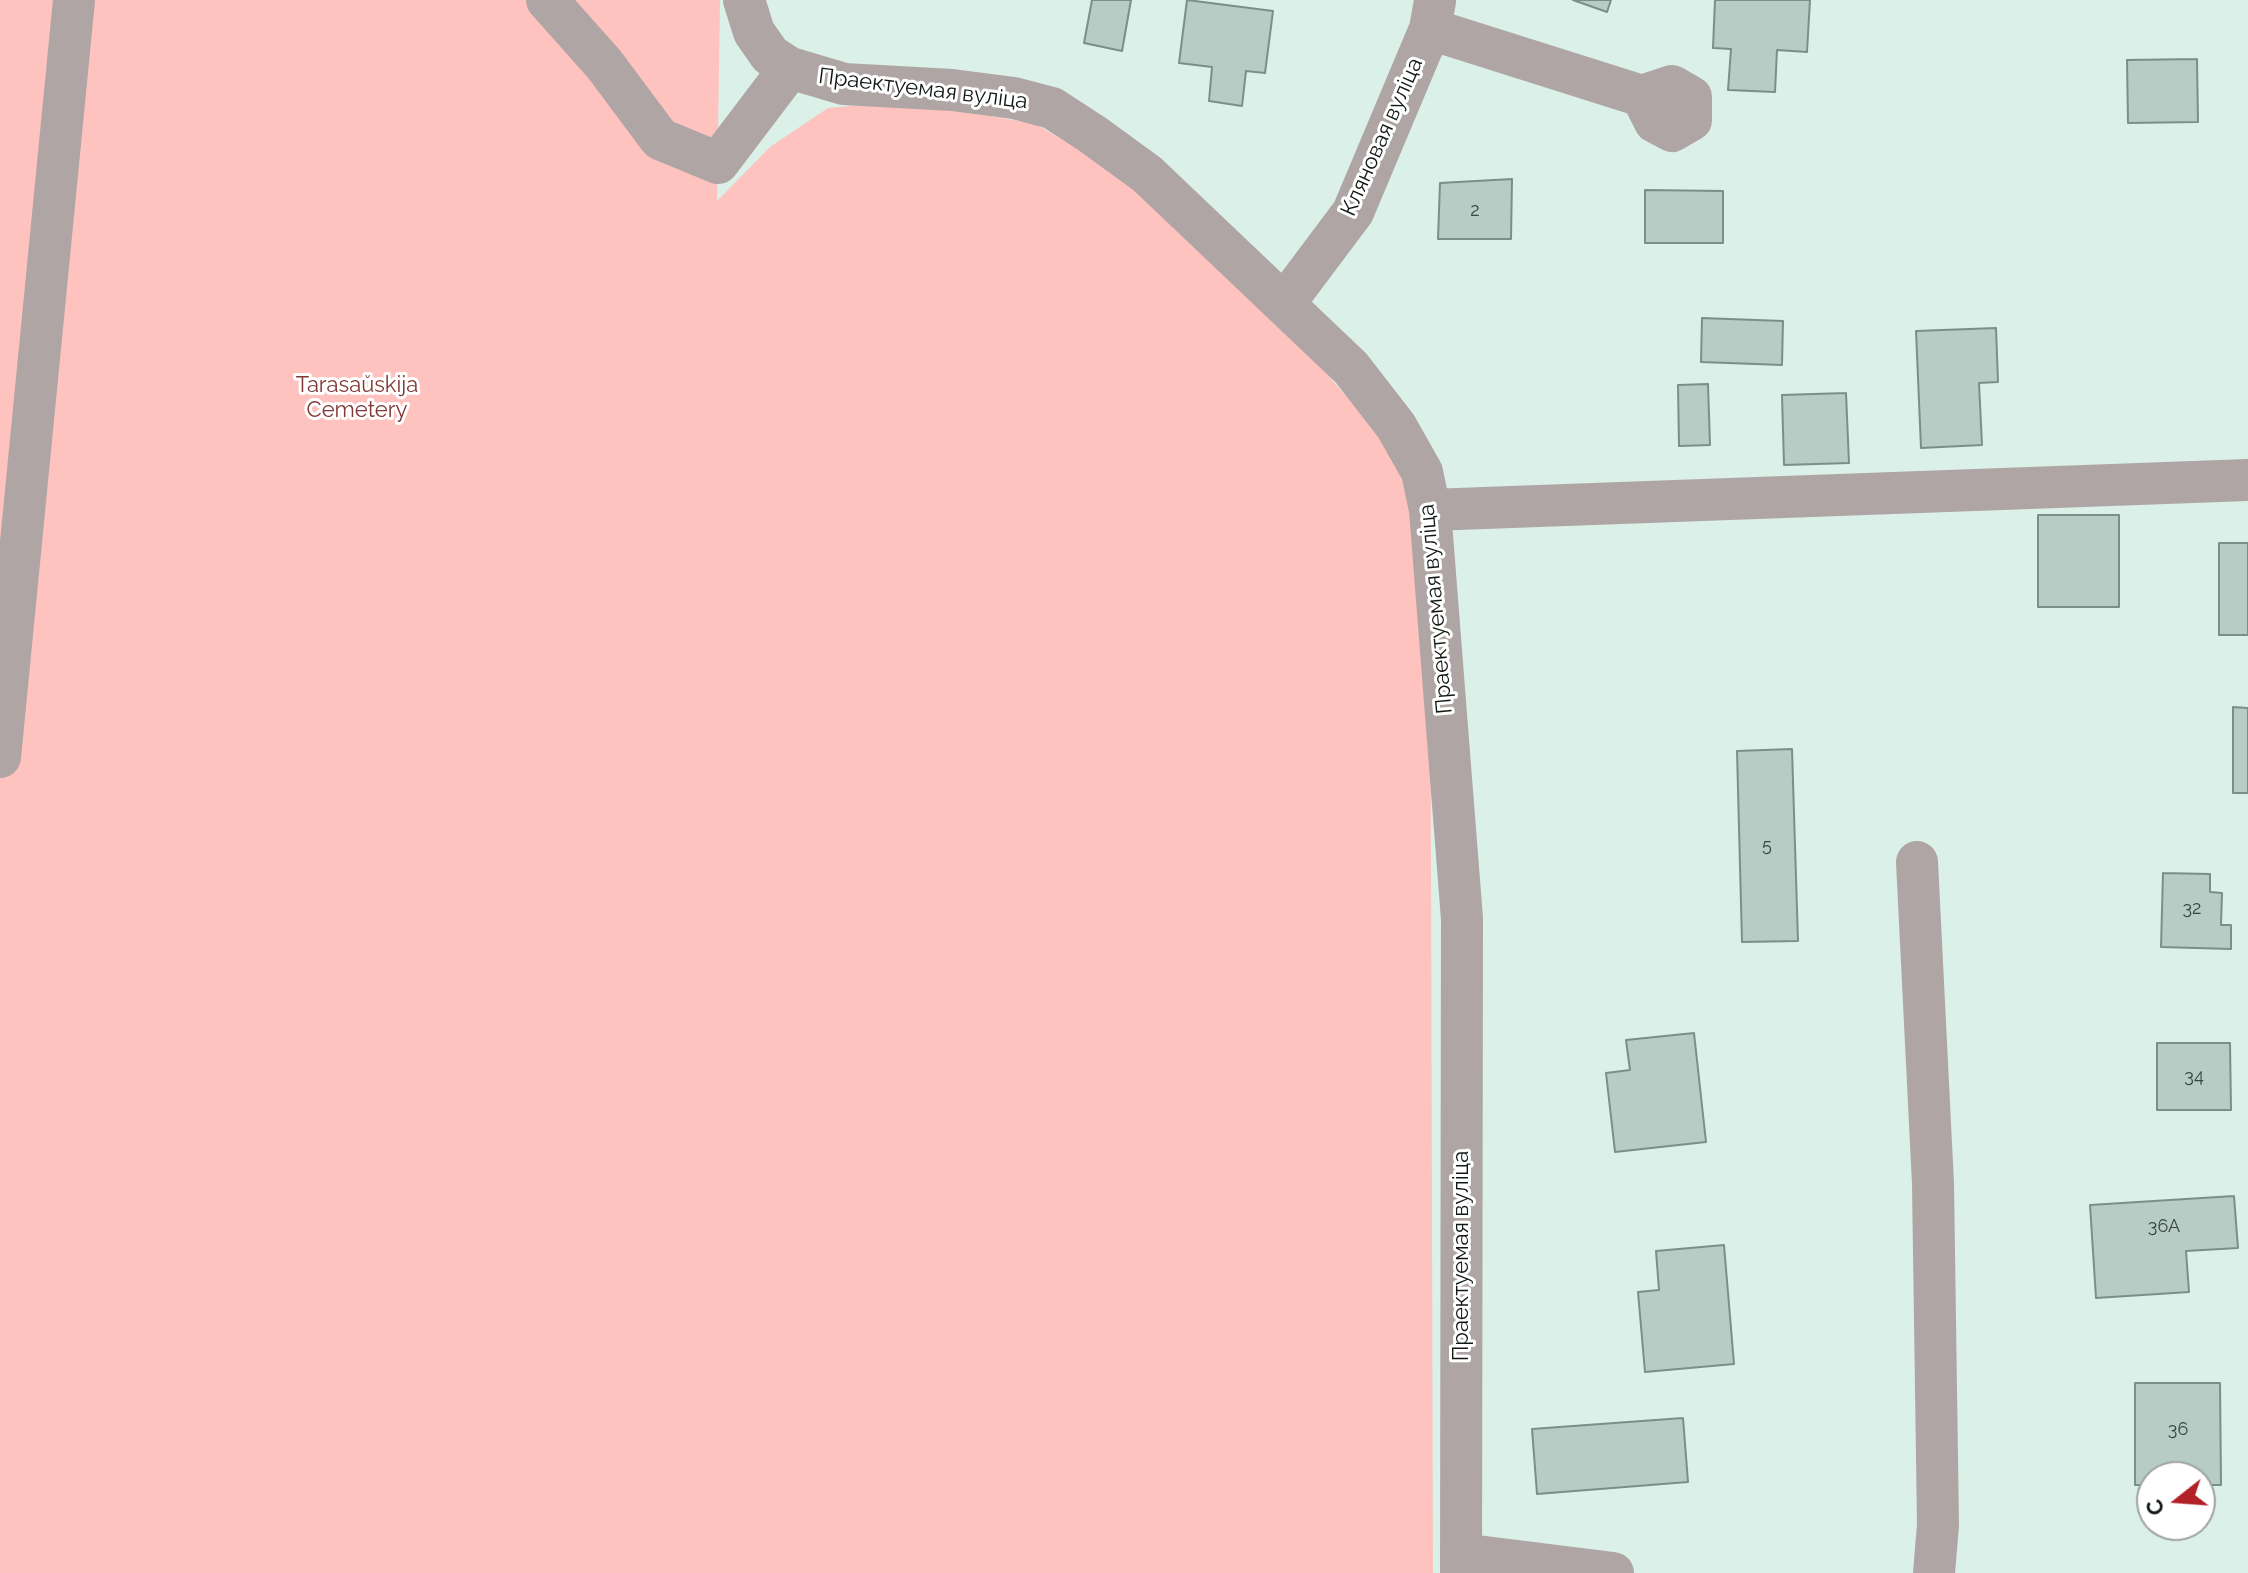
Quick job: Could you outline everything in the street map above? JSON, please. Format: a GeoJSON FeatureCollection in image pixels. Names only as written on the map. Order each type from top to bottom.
{"type":"FeatureCollection","features":[{"type":"Feature","properties":{"kind":"street"},"geometry":{"type":"LineString","coordinates":[[0,757],[9,576],[74,0]]}},
{"type":"Feature","properties":{"kind":"street"},"geometry":{"type":"LineString","coordinates":[[547,0],[604,64],[660,139],[718,163],[790,68]]}},
{"type":"Feature","properties":{"kind":"street","name":"Праектуемая вуліца"},"geometry":{"type":"LineString","coordinates":[[744,0],[754,32],[770,55],[790,68],[844,84],[983,93],[1052,108],[1147,174],[1351,368],[1396,426],[1422,472],[1430,510],[1462,919],[1461,1564]]}},
{"type":"Feature","properties":{"kind":"street"},"geometry":{"type":"LineString","coordinates":[[1432,14],[1642,96]]}},
{"type":"Feature","properties":{"kind":"street","name":"Кляновая вуліца"},"geometry":{"type":"LineString","coordinates":[[1284,304],[1353,212],[1432,14]]}},
{"type":"Feature","properties":{"kind":"street"},"geometry":{"type":"LineString","coordinates":[[1430,510],[2248,480]]}},
{"type":"Feature","properties":{"kind":"street"},"geometry":{"type":"LineString","coordinates":[[1917,862],[1933,1184],[1938,1525],[1934,1573]]}},
{"type":"Feature","properties":{"kind":"street"},"geometry":{"type":"LineString","coordinates":[[1461,1564],[1613,1573]]}},
{"type":"Feature","properties":{"kind":"green space","name":"Tarasaŭskija Cemetery"},"geometry":{"type":"Polygon","coordinates":[[[0,0],[720,0],[717,201],[770,147],[828,108],[906,101],[1036,124],[1098,161],[1172,221],[1325,372],[1394,450],[1430,510],[1433,1573],[0,1573],[0,0]]]}},
{"type":"Feature","properties":{"kind":"building"},"geometry":{"type":"Polygon","coordinates":[[[1092,0],[1131,0],[1122,51],[1084,43],[1092,0]]]}},
{"type":"Feature","properties":{"kind":"building"},"geometry":{"type":"Polygon","coordinates":[[[1187,0],[1273,11],[1265,73],[1246,71],[1242,106],[1209,101],[1212,67],[1179,63],[1187,0]]]}},
{"type":"Feature","properties":{"kind":"building"},"geometry":{"type":"Polygon","coordinates":[[[1573,0],[1611,0],[1607,12],[1573,0]]]}},
{"type":"Feature","properties":{"kind":"building"},"geometry":{"type":"Polygon","coordinates":[[[1715,0],[1810,0],[1807,52],[1777,50],[1775,92],[1728,90],[1731,49],[1713,48],[1715,0]]]}},
{"type":"Feature","properties":{"kind":"building"},"geometry":{"type":"Polygon","coordinates":[[[2197,59],[2198,122],[2128,123],[2127,60],[2197,59]]]}},
{"type":"Feature","properties":{"kind":"building"},"geometry":{"type":"Polygon","coordinates":[[[1512,179],[1511,239],[1438,239],[1440,183],[1512,179]]]}},
{"type":"Feature","properties":{"kind":"building"},"geometry":{"type":"Polygon","coordinates":[[[1645,190],[1723,191],[1723,243],[1645,243],[1645,190]]]}},
{"type":"Feature","properties":{"kind":"building"},"geometry":{"type":"Polygon","coordinates":[[[1702,318],[1783,321],[1782,365],[1701,362],[1702,318]]]}},
{"type":"Feature","properties":{"kind":"building"},"geometry":{"type":"Polygon","coordinates":[[[1996,328],[1998,382],[1979,383],[1982,445],[1921,448],[1916,331],[1996,328]]]}},
{"type":"Feature","properties":{"kind":"building"},"geometry":{"type":"Polygon","coordinates":[[[1708,384],[1710,445],[1679,446],[1678,385],[1708,384]]]}},
{"type":"Feature","properties":{"kind":"building"},"geometry":{"type":"Polygon","coordinates":[[[1846,393],[1849,463],[1784,465],[1782,395],[1846,393]]]}},
{"type":"Feature","properties":{"kind":"building"},"geometry":{"type":"Polygon","coordinates":[[[2038,515],[2119,515],[2119,607],[2038,607],[2038,515]]]}},
{"type":"Feature","properties":{"kind":"building"},"geometry":{"type":"Polygon","coordinates":[[[2219,543],[2248,543],[2248,635],[2219,635],[2219,543]]]}},
{"type":"Feature","properties":{"kind":"building"},"geometry":{"type":"Polygon","coordinates":[[[2233,707],[2248,708],[2248,793],[2233,793],[2233,707]]]}},
{"type":"Feature","properties":{"kind":"building"},"geometry":{"type":"Polygon","coordinates":[[[1792,749],[1798,941],[1742,942],[1737,751],[1792,749]]]}},
{"type":"Feature","properties":{"kind":"building"},"geometry":{"type":"Polygon","coordinates":[[[2163,873],[2210,874],[2210,892],[2222,893],[2221,925],[2231,925],[2231,949],[2161,947],[2163,873]]]}},
{"type":"Feature","properties":{"kind":"building"},"geometry":{"type":"Polygon","coordinates":[[[1694,1033],[1706,1142],[1615,1152],[1606,1073],[1630,1070],[1626,1040],[1694,1033]]]}},
{"type":"Feature","properties":{"kind":"building"},"geometry":{"type":"Polygon","coordinates":[[[2157,1043],[2230,1043],[2231,1110],[2157,1110],[2157,1043]]]}},
{"type":"Feature","properties":{"kind":"building"},"geometry":{"type":"Polygon","coordinates":[[[2234,1196],[2238,1248],[2186,1251],[2189,1292],[2096,1298],[2090,1205],[2234,1196]]]}},
{"type":"Feature","properties":{"kind":"building"},"geometry":{"type":"Polygon","coordinates":[[[1724,1245],[1734,1364],[1645,1372],[1638,1292],[1659,1290],[1656,1251],[1724,1245]]]}},
{"type":"Feature","properties":{"kind":"building"},"geometry":{"type":"Polygon","coordinates":[[[2135,1383],[2220,1383],[2221,1485],[2216,1485],[2216,1461],[2136,1461],[2135,1485],[2135,1383]]]}},
{"type":"Feature","properties":{"kind":"building"},"geometry":{"type":"Polygon","coordinates":[[[1683,1418],[1688,1482],[1537,1494],[1532,1429],[1683,1418]]]}}]}
